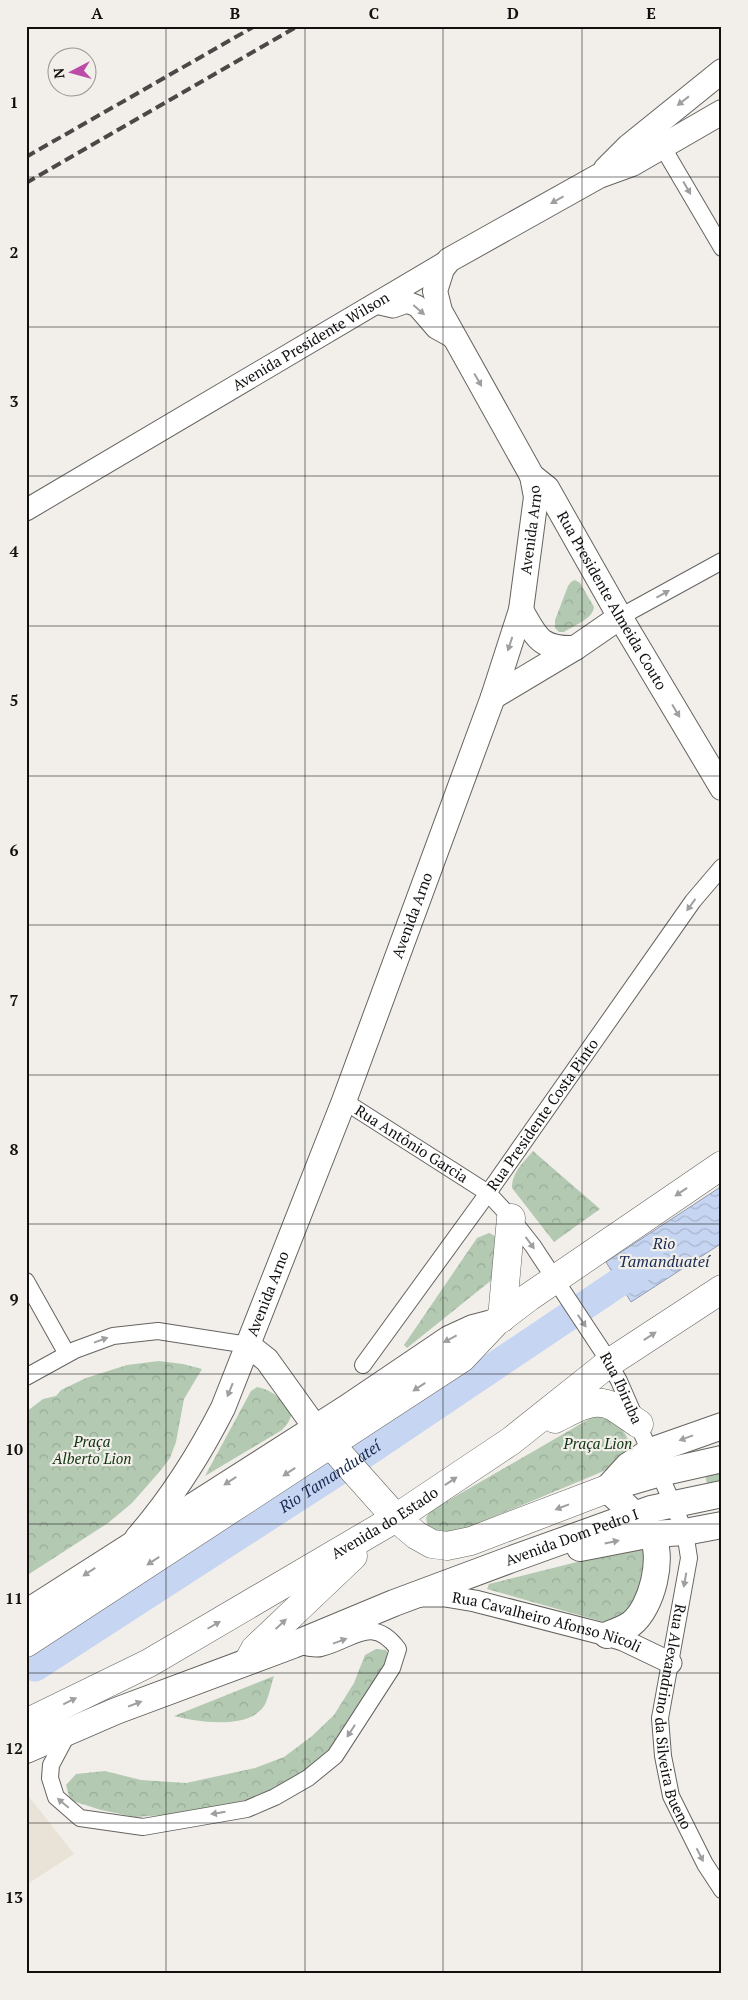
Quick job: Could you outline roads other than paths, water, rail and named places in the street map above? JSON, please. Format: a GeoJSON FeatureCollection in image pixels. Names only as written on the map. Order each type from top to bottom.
{"type":"FeatureCollection","features":[{"type":"Feature","properties":{"kind":"highway"},"geometry":{"type":"LineString","coordinates":[[26,1642],[322,1436],[462,1358],[499,1320],[558,1284],[722,1165]]}},
{"type":"Feature","properties":{"kind":"highway"},"geometry":{"type":"LineString","coordinates":[[499,1320],[511,1218]]}},
{"type":"Feature","properties":{"kind":"highway","name":"Avenida do Estado"},"geometry":{"type":"LineString","coordinates":[[26,1723],[149,1663],[361,1540],[511,1441],[606,1357],[722,1289]]}},
{"type":"Feature","properties":{"kind":"highway"},"geometry":{"type":"LineString","coordinates":[[511,1441],[584,1404],[611,1405],[639,1424]]}},
{"type":"Feature","properties":{"kind":"highway"},"geometry":{"type":"LineString","coordinates":[[322,1436],[396,1518],[432,1544],[447,1546],[471,1541],[607,1489]]}},
{"type":"Feature","properties":{"kind":"highway"},"geometry":{"type":"LineString","coordinates":[[249,1660],[255,1649],[353,1557],[361,1540]]}},
{"type":"Feature","properties":{"kind":"main road","name":"Avenida Presidente Wilson"},"geometry":{"type":"LineString","coordinates":[[600,176],[629,146],[722,71]]}},
{"type":"Feature","properties":{"kind":"main road","name":"Avenida Presidente Wilson"},"geometry":{"type":"LineString","coordinates":[[449,260],[600,176],[632,164],[722,112]]}},
{"type":"Feature","properties":{"kind":"main road","name":"Rua Presidente Almeida Couto"},"geometry":{"type":"LineString","coordinates":[[449,260],[442,269],[435,291],[440,311],[532,476],[547,488],[620,617],[722,788]]}},
{"type":"Feature","properties":{"kind":"main road","name":"Avenida Arno"},"geometry":{"type":"LineString","coordinates":[[248,1345],[344,1101],[493,697],[521,610],[536,497],[532,476]]}},
{"type":"Feature","properties":{"kind":"main road"},"geometry":{"type":"LineString","coordinates":[[521,610],[541,641],[558,649],[575,648]]}},
{"type":"Feature","properties":{"kind":"main road"},"geometry":{"type":"LineString","coordinates":[[493,697],[575,648],[620,617]]}},
{"type":"Feature","properties":{"kind":"main road"},"geometry":{"type":"LineString","coordinates":[[26,1613],[130,1546],[322,1436],[267,1360],[248,1345],[223,1408],[203,1448],[167,1501],[130,1546]]}},
{"type":"Feature","properties":{"kind":"main road"},"geometry":{"type":"LineString","coordinates":[[615,1637],[645,1629],[654,1618],[666,1588],[664,1572],[654,1546],[633,1516],[607,1489],[722,1426]]}},
{"type":"Feature","properties":{"kind":"main road"},"geometry":{"type":"LineString","coordinates":[[655,1462],[722,1459]]}},
{"type":"Feature","properties":{"kind":"main road","name":"Avenida Dom Pedro I"},"geometry":{"type":"LineString","coordinates":[[512,1558],[633,1516],[673,1504],[722,1494]]}},
{"type":"Feature","properties":{"kind":"main road","name":"Avenida Dom Pedro I"},"geometry":{"type":"LineString","coordinates":[[512,1558],[595,1546],[654,1546],[685,1532],[722,1525]]}},
{"type":"Feature","properties":{"kind":"main road"},"geometry":{"type":"LineString","coordinates":[[26,1750],[116,1711],[293,1645],[394,1603],[418,1596],[512,1558]]}},
{"type":"Feature","properties":{"kind":"street"},"geometry":{"type":"LineString","coordinates":[[662,146],[722,248]]}},
{"type":"Feature","properties":{"kind":"street","name":"Avenida Presidente Wilson"},"geometry":{"type":"LineString","coordinates":[[26,510],[449,260]]}},
{"type":"Feature","properties":{"kind":"street","name":"Rua Presidente Almeida Couto"},"geometry":{"type":"LineString","coordinates":[[377,304],[393,306],[407,302],[417,306],[436,328],[454,338]]}},
{"type":"Feature","properties":{"kind":"street"},"geometry":{"type":"LineString","coordinates":[[620,617],[722,561]]}},
{"type":"Feature","properties":{"kind":"street","name":"Rua Presidente Costa Pinto"},"geometry":{"type":"LineString","coordinates":[[362,1365],[488,1193],[693,901],[722,867]]}},
{"type":"Feature","properties":{"kind":"street","name":"Rua Antônio Garcia"},"geometry":{"type":"LineString","coordinates":[[344,1101],[488,1193],[511,1218],[558,1284]]}},
{"type":"Feature","properties":{"kind":"street"},"geometry":{"type":"LineString","coordinates":[[26,1281],[67,1354]]}},
{"type":"Feature","properties":{"kind":"street","name":"Rua Ibiruba"},"geometry":{"type":"LineString","coordinates":[[558,1284],[606,1357],[639,1424],[685,1532]]}},
{"type":"Feature","properties":{"kind":"street"},"geometry":{"type":"LineString","coordinates":[[26,1377],[67,1354],[113,1336],[158,1331],[248,1345]]}},
{"type":"Feature","properties":{"kind":"street","name":"Rua Alexandrino da Silveira Bueno"},"geometry":{"type":"LineString","coordinates":[[685,1532],[689,1558],[660,1718],[660,1738],[671,1796],[705,1864],[720,1885]]}},
{"type":"Feature","properties":{"kind":"street","name":"Rua Cavalheiro Afonso Nicoli"},"geometry":{"type":"LineString","coordinates":[[418,1596],[462,1599],[615,1637],[671,1663]]}},
{"type":"Feature","properties":{"kind":"street"},"geometry":{"type":"LineString","coordinates":[[68,1732],[51,1765],[50,1778],[56,1797],[80,1818],[143,1827],[247,1809],[308,1778],[335,1756],[392,1668],[398,1649],[383,1633],[370,1630],[319,1649],[293,1645]]}},
{"type":"Feature","properties":{"kind":"water","name":"Rio Tamanduateí"},"geometry":{"type":"Polygon","coordinates":[[[722,1186],[722,1243],[631,1302],[606,1262],[722,1186]]]}},
{"type":"Feature","properties":{"kind":"waterway","name":"Rio Tamanduateí"},"geometry":{"type":"LineString","coordinates":[[35,1667],[352,1462],[651,1261]]}},
{"type":"Feature","properties":{"kind":"railway"},"geometry":{"type":"LineString","coordinates":[[26,157],[255,26]]}},
{"type":"Feature","properties":{"kind":"railway"},"geometry":{"type":"LineString","coordinates":[[26,183],[298,26]]}},
{"type":"Feature","properties":{"kind":"park label","name":"Praça Lion"},"geometry":{"type":"Point","coordinates":[598,1444]}},
{"type":"Feature","properties":{"kind":"park label","name":"Praça Alberto Lion"},"geometry":{"type":"Point","coordinates":[92,1450]}}]}
